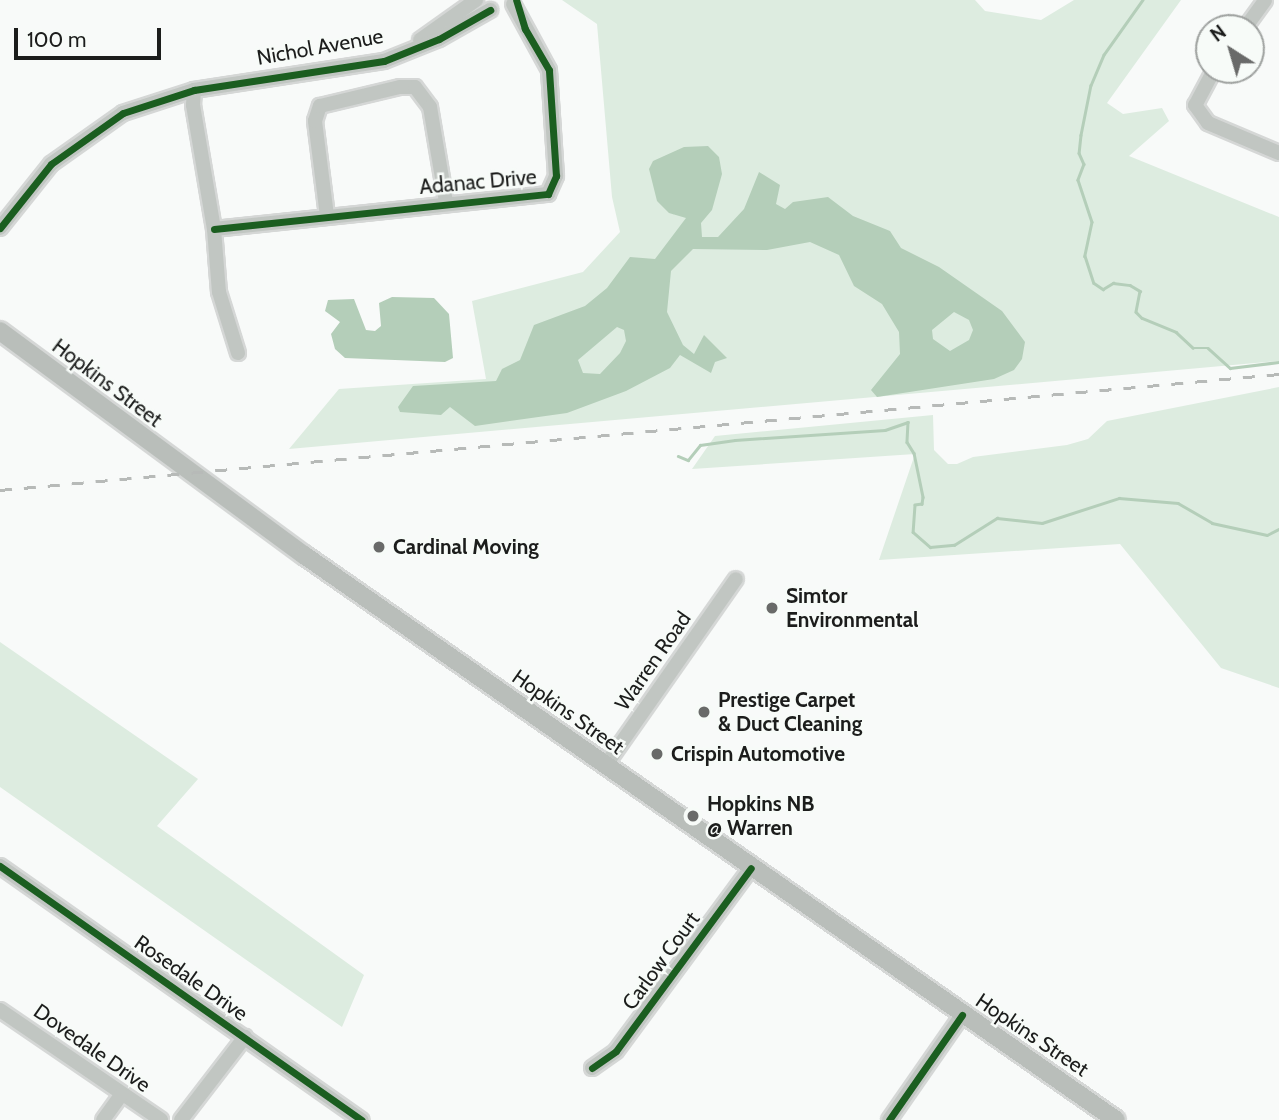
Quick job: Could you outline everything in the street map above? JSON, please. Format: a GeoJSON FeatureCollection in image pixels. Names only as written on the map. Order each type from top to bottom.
{"type":"FeatureCollection","features":[{"type":"Feature","properties":{"kind":"main road","name":"Hopkins Street"},"geometry":{"type":"LineString","coordinates":[[0,331],[188,473],[1116,1120]]}},
{"type":"Feature","properties":{"kind":"street","name":"Nichol Avenue"},"geometry":{"type":"LineString","coordinates":[[404,51],[476,0]]}},
{"type":"Feature","properties":{"kind":"street","name":"Nichol Avenue"},"geometry":{"type":"LineString","coordinates":[[0,228],[51,164],[85,136],[123,113],[194,90],[384,61],[439,39],[501,5]]}},
{"type":"Feature","properties":{"kind":"street","name":"Adanac Drive"},"geometry":{"type":"LineString","coordinates":[[214,229],[446,202],[531,199],[548,194],[556,176],[549,71],[534,43],[501,5]]}},
{"type":"Feature","properties":{"kind":"street"},"geometry":{"type":"LineString","coordinates":[[1206,84],[1195,105],[1208,123],[1279,153]]}},
{"type":"Feature","properties":{"kind":"street"},"geometry":{"type":"LineString","coordinates":[[327,216],[315,121],[320,106],[400,87],[415,87],[430,107],[446,202]]}},
{"type":"Feature","properties":{"kind":"street"},"geometry":{"type":"LineString","coordinates":[[194,90],[192,105],[214,229],[219,292],[238,353]]}},
{"type":"Feature","properties":{"kind":"street","name":"Warren Road"},"geometry":{"type":"LineString","coordinates":[[605,766],[736,579]]}},
{"type":"Feature","properties":{"kind":"street","name":"Rosedale Drive"},"geometry":{"type":"LineString","coordinates":[[0,866],[362,1120]]}},
{"type":"Feature","properties":{"kind":"street","name":"Carlow Court"},"geometry":{"type":"LineString","coordinates":[[592,1068],[616,1051],[751,868]]}},
{"type":"Feature","properties":{"kind":"street","name":"Dovedale Drive"},"geometry":{"type":"LineString","coordinates":[[0,1010],[161,1120]]}},
{"type":"Feature","properties":{"kind":"street"},"geometry":{"type":"LineString","coordinates":[[889,1120],[962,1015]]}},
{"type":"Feature","properties":{"kind":"street"},"geometry":{"type":"LineString","coordinates":[[181,1120],[245,1037]]}},
{"type":"Feature","properties":{"kind":"street"},"geometry":{"type":"LineString","coordinates":[[103,1120],[121,1095]]}},
{"type":"Feature","properties":{"kind":"shaded area"},"geometry":{"type":"Polygon","coordinates":[[[562,0],[975,0],[985,11],[1041,20],[1074,0],[1181,0],[1107,103],[1123,114],[1162,108],[1169,121],[1129,156],[1279,217],[1279,361],[289,449],[339,389],[486,379],[472,301],[583,272],[620,232],[612,197],[597,24],[562,0]]]}},
{"type":"Feature","properties":{"kind":"shaded area"},"geometry":{"type":"Polygon","coordinates":[[[708,146],[719,157],[722,174],[712,210],[701,223],[702,237],[718,237],[744,209],[759,172],[780,185],[776,204],[785,209],[793,202],[828,197],[853,216],[890,231],[901,248],[939,267],[1002,311],[1025,342],[1022,359],[1014,370],[994,379],[877,397],[871,390],[900,354],[899,332],[882,304],[854,286],[839,255],[810,242],[767,250],[693,249],[671,271],[667,312],[683,345],[694,354],[704,335],[727,358],[715,362],[711,373],[680,355],[670,368],[626,391],[567,413],[475,426],[450,407],[441,415],[400,412],[398,407],[413,386],[496,381],[502,369],[520,360],[534,325],[585,306],[607,288],[630,257],[655,259],[686,218],[669,213],[657,201],[649,169],[653,161],[684,147],[708,146]],[[954,312],[932,330],[933,339],[950,351],[969,340],[973,330],[969,320],[954,312]],[[617,327],[578,360],[583,373],[600,374],[620,353],[626,341],[624,330],[617,327]]]}},
{"type":"Feature","properties":{"kind":"shaded area"},"geometry":{"type":"Polygon","coordinates":[[[392,297],[434,298],[449,314],[453,358],[445,362],[345,358],[335,349],[331,334],[340,322],[325,311],[328,300],[354,299],[366,330],[375,331],[381,326],[379,303],[392,297]]]}},
{"type":"Feature","properties":{"kind":"shaded area"},"geometry":{"type":"Polygon","coordinates":[[[1279,387],[1279,688],[1221,668],[1120,544],[879,560],[915,454],[692,469],[715,436],[933,415],[934,450],[948,464],[957,464],[973,457],[1067,445],[1088,439],[1107,421],[1279,387]]]}},
{"type":"Feature","properties":{"kind":"shaded area"},"geometry":{"type":"Polygon","coordinates":[[[0,642],[198,779],[157,826],[364,975],[342,1027],[0,787],[0,642]]]}},
{"type":"Feature","properties":{"kind":"waterway"},"geometry":{"type":"LineString","coordinates":[[1143,0],[1104,55],[1091,85],[1081,135],[1079,153],[1084,164],[1078,180],[1092,222],[1085,256],[1094,283],[1103,289],[1113,283],[1130,285],[1140,291],[1136,312],[1142,318],[1176,332],[1193,348],[1208,348],[1230,368],[1279,362]]}},
{"type":"Feature","properties":{"kind":"waterway"},"geometry":{"type":"LineString","coordinates":[[678,456],[688,460],[700,445],[735,440],[885,430],[908,422],[907,442],[914,453],[923,497],[922,504],[915,505],[913,532],[930,547],[954,545],[997,518],[1042,523],[1119,498],[1178,503],[1212,523],[1267,535],[1279,529]]}},
{"type":"Feature","properties":{"kind":"railway"},"geometry":{"type":"LineString","coordinates":[[0,490],[1279,374]]}},
{"type":"Feature","properties":{"kind":"cycle path"},"geometry":{"type":"LineString","coordinates":[[214,229],[548,194],[556,176],[549,70],[525,29],[516,0]]}},
{"type":"Feature","properties":{"kind":"cycle path"},"geometry":{"type":"LineString","coordinates":[[0,228],[51,164],[123,113],[194,90],[384,61],[439,39],[490,10]]}},
{"type":"Feature","properties":{"kind":"cycle path"},"geometry":{"type":"LineString","coordinates":[[0,866],[362,1120]]}},
{"type":"Feature","properties":{"kind":"cycle path"},"geometry":{"type":"LineString","coordinates":[[592,1068],[616,1051],[751,868]]}},
{"type":"Feature","properties":{"kind":"cycle path"},"geometry":{"type":"LineString","coordinates":[[889,1120],[962,1015]]}},
{"type":"Feature","properties":{"kind":"place","name":"Cardinal Moving"},"geometry":{"type":"Point","coordinates":[379,547]}},
{"type":"Feature","properties":{"kind":"place","name":"Simtor Environmental"},"geometry":{"type":"Point","coordinates":[772,608]}},
{"type":"Feature","properties":{"kind":"place","name":"Prestige Carpet & Duct Cleaning"},"geometry":{"type":"Point","coordinates":[704,712]}},
{"type":"Feature","properties":{"kind":"place","name":"Crispin Automotive"},"geometry":{"type":"Point","coordinates":[657,754]}},
{"type":"Feature","properties":{"kind":"place","name":"Hopkins NB @ Warren"},"geometry":{"type":"Point","coordinates":[693,816]}}]}
